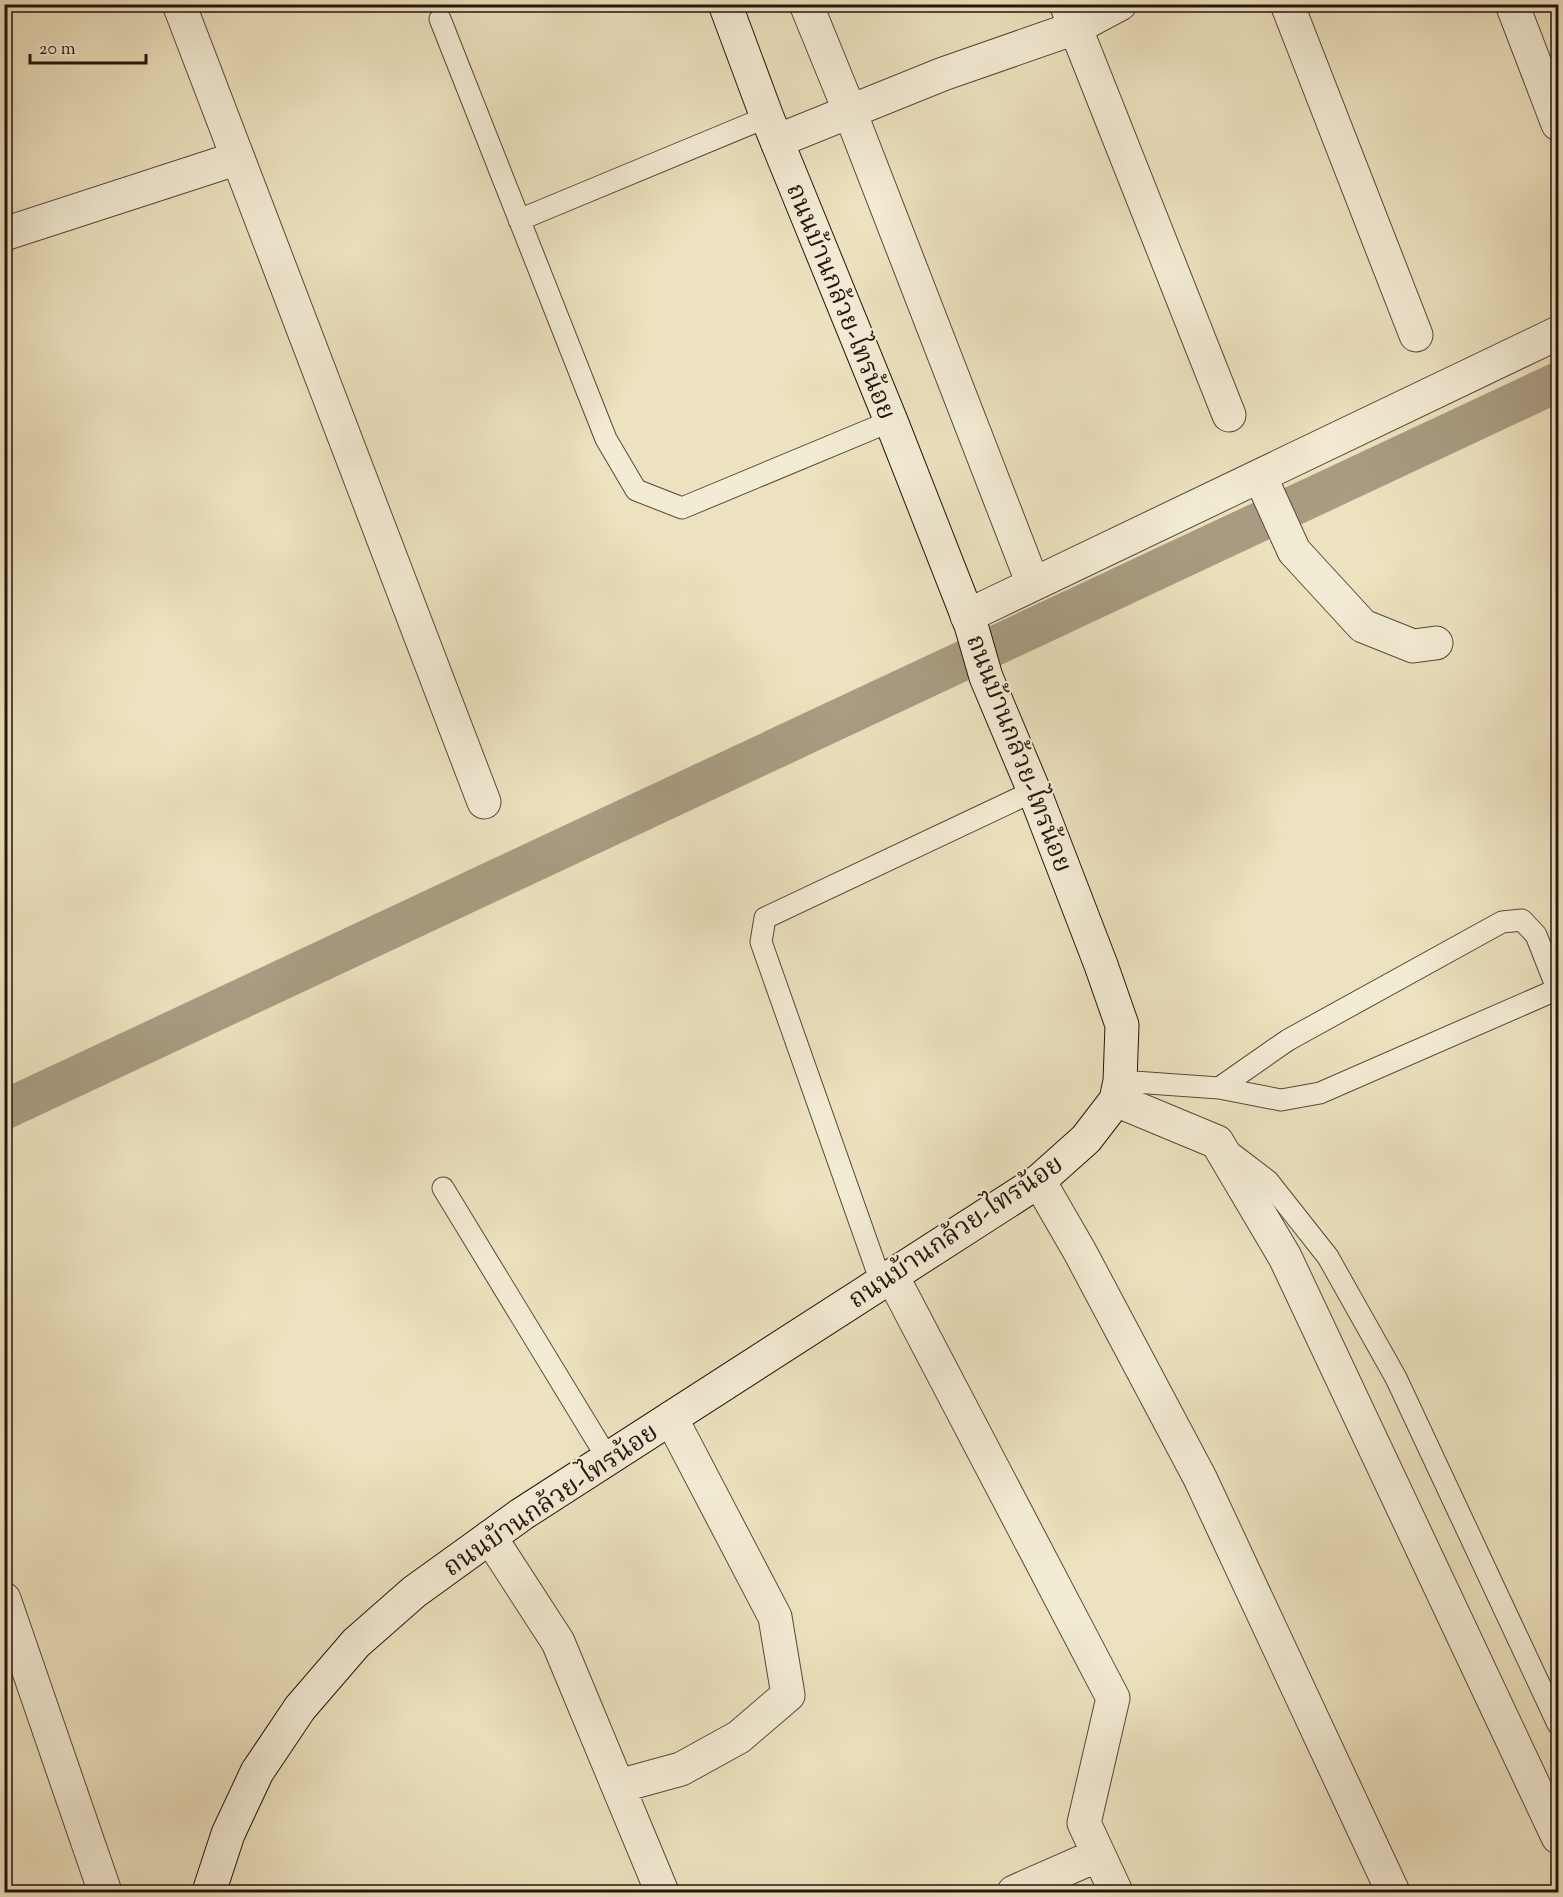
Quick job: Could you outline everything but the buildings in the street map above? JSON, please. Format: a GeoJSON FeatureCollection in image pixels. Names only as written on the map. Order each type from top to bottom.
{"type":"FeatureCollection","features":[{"type":"Feature","properties":{"kind":"street"},"geometry":{"type":"LineString","coordinates":[[179,4],[484,802]]}},
{"type":"Feature","properties":{"kind":"street","name":"ถนนบ้านกล้วย-ไทรน้อย"},"geometry":{"type":"LineString","coordinates":[[209,1893],[228,1834],[257,1772],[300,1708],[356,1643],[414,1592],[490,1537],[1039,1180],[1086,1139],[1118,1090],[1122,1025],[1101,965],[1034,791],[986,677],[969,621],[891,421],[772,129],[725,4]]}},
{"type":"Feature","properties":{"kind":"street"},"geometry":{"type":"LineString","coordinates":[[806,4],[1033,584]]}},
{"type":"Feature","properties":{"kind":"street"},"geometry":{"type":"LineString","coordinates":[[772,129],[850,112],[943,74],[1071,16],[1120,4]]}},
{"type":"Feature","properties":{"kind":"street"},"geometry":{"type":"LineString","coordinates":[[1287,4],[1416,335]]}},
{"type":"Feature","properties":{"kind":"street"},"geometry":{"type":"LineString","coordinates":[[1512,4],[1558,124]]}},
{"type":"Feature","properties":{"kind":"street"},"geometry":{"type":"LineString","coordinates":[[1071,16],[1229,416]]}},
{"type":"Feature","properties":{"kind":"street"},"geometry":{"type":"LineString","coordinates":[[4,234],[238,158]]}},
{"type":"Feature","properties":{"kind":"street"},"geometry":{"type":"LineString","coordinates":[[969,621],[1033,584],[1263,484],[1558,333]]}},
{"type":"Feature","properties":{"kind":"street"},"geometry":{"type":"LineString","coordinates":[[1263,484],[1294,551],[1363,626],[1413,646],[1436,643]]}},
{"type":"Feature","properties":{"kind":"street"},"geometry":{"type":"LineString","coordinates":[[1118,1090],[1217,1142],[1285,1257],[1550,1797],[1558,1837]]}},
{"type":"Feature","properties":{"kind":"street"},"geometry":{"type":"LineString","coordinates":[[1039,1180],[1200,1478],[1393,1893]]}},
{"type":"Feature","properties":{"kind":"street"},"geometry":{"type":"LineString","coordinates":[[886,1279],[1113,1698],[1084,1823],[1116,1893]]}},
{"type":"Feature","properties":{"kind":"street"},"geometry":{"type":"LineString","coordinates":[[619,1786],[681,1769],[739,1737],[788,1695],[775,1617],[671,1418]]}},
{"type":"Feature","properties":{"kind":"street"},"geometry":{"type":"LineString","coordinates":[[490,1537],[558,1642],[662,1893]]}},
{"type":"Feature","properties":{"kind":"street"},"geometry":{"type":"LineString","coordinates":[[4,1599],[105,1893]]}},
{"type":"Feature","properties":{"kind":"street"},"geometry":{"type":"LineString","coordinates":[[1014,1893],[1098,1855]]}},
{"type":"Feature","properties":{"kind":"lane"},"geometry":{"type":"LineString","coordinates":[[440,19],[606,439],[636,490],[682,508],[891,421]]}},
{"type":"Feature","properties":{"kind":"lane"},"geometry":{"type":"LineString","coordinates":[[519,220],[772,129]]}},
{"type":"Feature","properties":{"kind":"lane"},"geometry":{"type":"LineString","coordinates":[[886,1279],[761,942],[765,918],[1034,791]]}},
{"type":"Feature","properties":{"kind":"lane"},"geometry":{"type":"LineString","coordinates":[[1118,1090],[1219,1088],[1281,1100],[1320,1093],[1558,990],[1536,935],[1522,921],[1502,922],[1288,1040],[1219,1088]]}},
{"type":"Feature","properties":{"kind":"lane"},"geometry":{"type":"LineString","coordinates":[[1217,1142],[1268,1181],[1329,1257],[1396,1378],[1558,1724]]}},
{"type":"Feature","properties":{"kind":"lane"},"geometry":{"type":"LineString","coordinates":[[443,1188],[608,1459]]}},
{"type":"Feature","properties":{"kind":"waterway"},"geometry":{"type":"LineString","coordinates":[[4,1110],[1558,382]]}}]}
